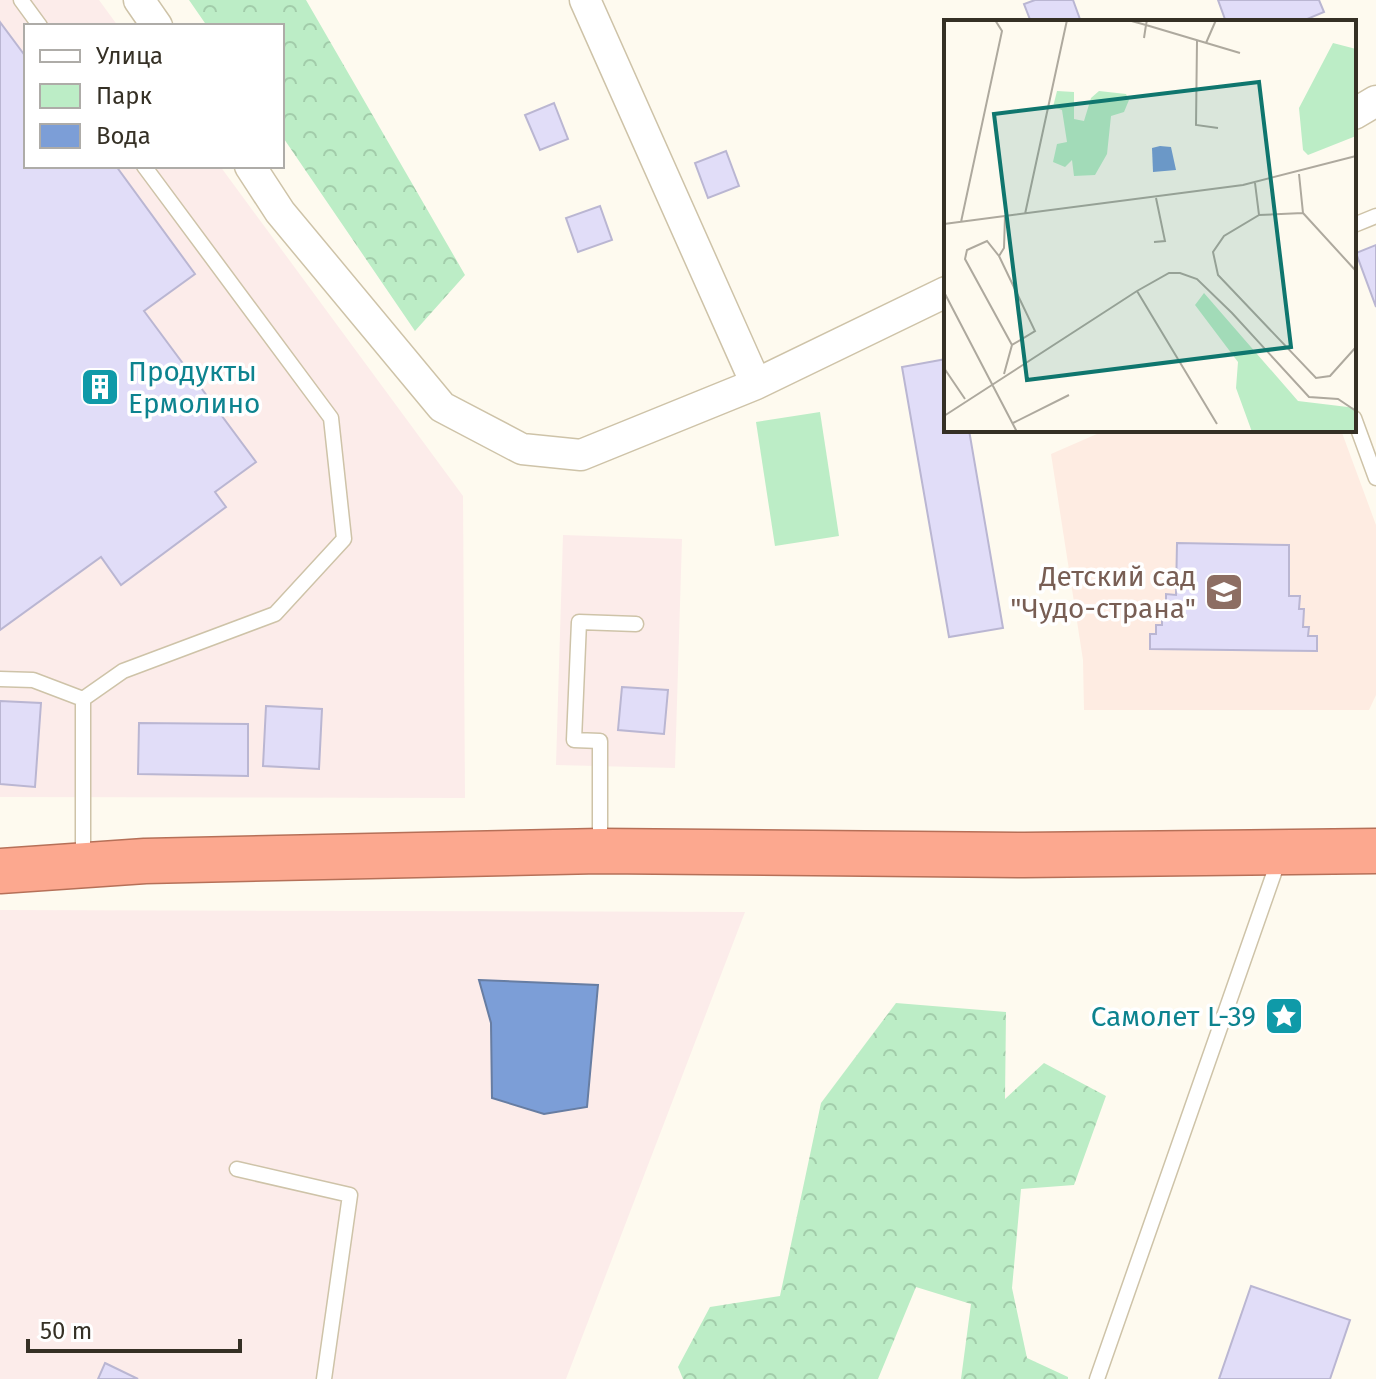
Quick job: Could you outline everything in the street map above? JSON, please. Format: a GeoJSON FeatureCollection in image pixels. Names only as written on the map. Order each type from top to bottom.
{"type":"FeatureCollection","features":[{"type":"Feature","properties":{"kind":"highway"},"geometry":{"type":"LineString","coordinates":[[0,871],[145,861],[600,851],[1024,855],[1376,851]]}},
{"type":"Feature","properties":{"kind":"street"},"geometry":{"type":"LineString","coordinates":[[139,0],[156,24]]}},
{"type":"Feature","properties":{"kind":"street"},"geometry":{"type":"LineString","coordinates":[[585,0],[756,384]]}},
{"type":"Feature","properties":{"kind":"street"},"geometry":{"type":"LineString","coordinates":[[1356,113],[1376,101]]}},
{"type":"Feature","properties":{"kind":"street"},"geometry":{"type":"LineString","coordinates":[[251,168],[280,212],[442,407],[522,449],[581,455],[756,384],[944,293]]}},
{"type":"Feature","properties":{"kind":"lane"},"geometry":{"type":"LineString","coordinates":[[21,0],[39,24]]}},
{"type":"Feature","properties":{"kind":"lane"},"geometry":{"type":"LineString","coordinates":[[83,699],[123,671],[275,614],[344,539],[331,418],[145,168]]}},
{"type":"Feature","properties":{"kind":"lane"},"geometry":{"type":"LineString","coordinates":[[1356,224],[1376,216]]}},
{"type":"Feature","properties":{"kind":"lane"},"geometry":{"type":"LineString","coordinates":[[1356,423],[1376,478]]}},
{"type":"Feature","properties":{"kind":"lane"},"geometry":{"type":"LineString","coordinates":[[600,851],[600,741],[574,740],[579,622],[636,624]]}},
{"type":"Feature","properties":{"kind":"lane"},"geometry":{"type":"LineString","coordinates":[[0,679],[33,680],[83,699]]}},
{"type":"Feature","properties":{"kind":"lane"},"geometry":{"type":"LineString","coordinates":[[83,699],[83,865]]}},
{"type":"Feature","properties":{"kind":"lane"},"geometry":{"type":"LineString","coordinates":[[1097,1379],[1282,852]]}},
{"type":"Feature","properties":{"kind":"lane"},"geometry":{"type":"LineString","coordinates":[[237,1169],[350,1195],[324,1379]]}},
{"type":"Feature","properties":{"kind":"shaded area"},"geometry":{"type":"Polygon","coordinates":[[[0,0],[99,0],[117,24],[24,24],[24,168],[221,168],[463,496],[465,798],[0,797],[0,0]]]}},
{"type":"Feature","properties":{"kind":"shaded area","name":"Детский сад \"Чудо-страна\""},"geometry":{"type":"Polygon","coordinates":[[[1101,432],[1342,432],[1376,525],[1376,695],[1369,710],[1084,710],[1083,660],[1051,454],[1101,432]]]}},
{"type":"Feature","properties":{"kind":"shaded area"},"geometry":{"type":"Polygon","coordinates":[[[563,535],[682,539],[675,768],[556,765],[563,535]]]}},
{"type":"Feature","properties":{"kind":"shaded area"},"geometry":{"type":"Polygon","coordinates":[[[0,910],[745,912],[566,1379],[0,1379],[0,910]]]}},
{"type":"Feature","properties":{"kind":"green space"},"geometry":{"type":"Polygon","coordinates":[[[189,0],[306,0],[465,275],[415,331],[284,139],[284,24],[206,24],[189,0]]]}},
{"type":"Feature","properties":{"kind":"green space"},"geometry":{"type":"Polygon","coordinates":[[[820,412],[839,536],[775,546],[756,422],[820,412]]]}},
{"type":"Feature","properties":{"kind":"green space"},"geometry":{"type":"Polygon","coordinates":[[[896,1003],[1006,1012],[1005,1099],[1044,1063],[1106,1096],[1074,1185],[1021,1189],[1012,1288],[1027,1358],[1068,1379],[961,1379],[971,1304],[916,1287],[878,1379],[683,1379],[678,1367],[710,1307],[780,1296],[821,1103],[896,1003]]]}},
{"type":"Feature","properties":{"kind":"water"},"geometry":{"type":"Polygon","coordinates":[[[479,980],[598,985],[587,1107],[544,1114],[492,1098],[491,1023],[479,980]]]}},
{"type":"Feature","properties":{"kind":"building"},"geometry":{"type":"Polygon","coordinates":[[[1035,0],[1073,0],[1080,20],[1030,20],[1024,4],[1035,0]]]}},
{"type":"Feature","properties":{"kind":"building"},"geometry":{"type":"Polygon","coordinates":[[[1218,0],[1319,0],[1324,12],[1307,20],[1225,20],[1218,0]]]}},
{"type":"Feature","properties":{"kind":"building","name":"Продукты Ермолино"},"geometry":{"type":"Polygon","coordinates":[[[0,22],[24,54],[24,168],[117,168],[195,274],[144,311],[256,462],[215,492],[226,507],[121,585],[101,557],[0,630],[0,22]]]}},
{"type":"Feature","properties":{"kind":"building"},"geometry":{"type":"Polygon","coordinates":[[[554,103],[568,139],[540,150],[525,115],[554,103]]]}},
{"type":"Feature","properties":{"kind":"building"},"geometry":{"type":"Polygon","coordinates":[[[726,151],[739,186],[708,198],[695,163],[726,151]]]}},
{"type":"Feature","properties":{"kind":"building"},"geometry":{"type":"Polygon","coordinates":[[[600,206],[612,240],[578,252],[566,218],[600,206]]]}},
{"type":"Feature","properties":{"kind":"building"},"geometry":{"type":"Polygon","coordinates":[[[1376,245],[1376,307],[1356,253],[1376,245]]]}},
{"type":"Feature","properties":{"kind":"building"},"geometry":{"type":"Polygon","coordinates":[[[944,359],[944,432],[969,432],[1003,628],[949,637],[902,367],[944,359]]]}},
{"type":"Feature","properties":{"kind":"building"},"geometry":{"type":"Polygon","coordinates":[[[1177,543],[1289,545],[1289,596],[1300,596],[1299,609],[1304,609],[1303,627],[1309,627],[1308,636],[1317,636],[1317,651],[1150,649],[1150,634],[1156,634],[1156,625],[1162,625],[1166,594],[1176,595],[1177,543]]]}},
{"type":"Feature","properties":{"kind":"building"},"geometry":{"type":"Polygon","coordinates":[[[622,687],[668,690],[664,734],[618,730],[622,687]]]}},
{"type":"Feature","properties":{"kind":"building"},"geometry":{"type":"Polygon","coordinates":[[[0,701],[41,703],[35,787],[0,784],[0,701]]]}},
{"type":"Feature","properties":{"kind":"building"},"geometry":{"type":"Polygon","coordinates":[[[266,706],[322,709],[319,769],[263,766],[266,706]]]}},
{"type":"Feature","properties":{"kind":"building"},"geometry":{"type":"Polygon","coordinates":[[[139,723],[248,724],[248,776],[138,774],[139,723]]]}},
{"type":"Feature","properties":{"kind":"building"},"geometry":{"type":"Polygon","coordinates":[[[1251,1286],[1350,1320],[1330,1379],[1219,1379],[1251,1286]]]}},
{"type":"Feature","properties":{"kind":"building"},"geometry":{"type":"Polygon","coordinates":[[[105,1363],[138,1379],[98,1379],[105,1363]]]}},
{"type":"Feature","properties":{"kind":"place","name":"Продукты Ермолино"},"geometry":{"type":"Point","coordinates":[100,387]}},
{"type":"Feature","properties":{"kind":"place","name":"Детский сад \"Чудо-страна\""},"geometry":{"type":"Point","coordinates":[1224,592]}},
{"type":"Feature","properties":{"kind":"place","name":"Самолет L-39"},"geometry":{"type":"Point","coordinates":[1284,1016]}}]}
